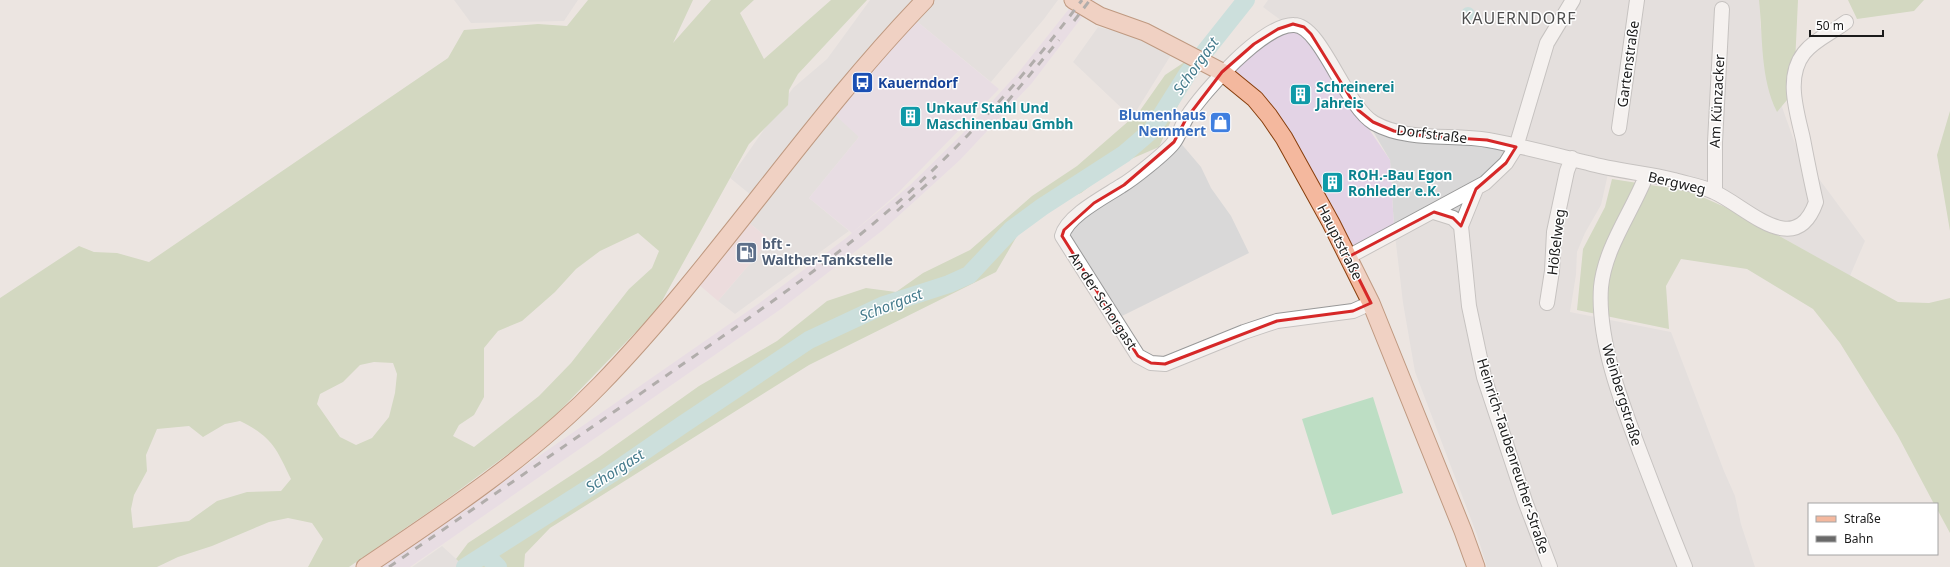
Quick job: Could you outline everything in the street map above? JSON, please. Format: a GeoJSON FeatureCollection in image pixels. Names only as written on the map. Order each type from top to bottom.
{"type":"FeatureCollection","features":[{"type":"Feature","properties":{"kind":"main road"},"geometry":{"type":"LineString","coordinates":[[365,567],[442,515],[518,458],[563,420],[615,368],[691,282],[848,85],[883,44],[925,0]]}},
{"type":"Feature","properties":{"kind":"main road","name":"Hauptstraße"},"geometry":{"type":"LineString","coordinates":[[1073,0],[1100,16],[1145,32],[1175,46],[1217,69],[1255,99],[1284,138],[1348,257],[1371,304],[1460,523],[1476,567]]}},
{"type":"Feature","properties":{"kind":"street"},"geometry":{"type":"LineString","coordinates":[[1348,257],[1476,189],[1485,183],[1506,163],[1516,147],[1547,44],[1573,0]]}},
{"type":"Feature","properties":{"kind":"street","name":"Gartenstraße"},"geometry":{"type":"LineString","coordinates":[[1619,128],[1637,0]]}},
{"type":"Feature","properties":{"kind":"street","name":"Am Künzacker"},"geometry":{"type":"LineString","coordinates":[[1715,192],[1715,142],[1722,9]]}},
{"type":"Feature","properties":{"kind":"street","name":"Bergweg"},"geometry":{"type":"LineString","coordinates":[[1516,147],[1572,158],[1646,176],[1667,178],[1715,192],[1771,226],[1792,229],[1804,222],[1813,212],[1816,202],[1795,104],[1794,85],[1796,68],[1804,53],[1809,48],[1846,22]]}},
{"type":"Feature","properties":{"kind":"street","name":"Dorfstraße"},"geometry":{"type":"LineString","coordinates":[[1217,69],[1278,29],[1293,24],[1304,27],[1311,34],[1332,64],[1358,110],[1373,122],[1394,131],[1424,136],[1487,140],[1516,147]]}},
{"type":"Feature","properties":{"kind":"street","name":"An der Schorgast"},"geometry":{"type":"LineString","coordinates":[[1217,69],[1186,119],[1174,142],[1124,185],[1094,203],[1064,230],[1062,236],[1138,356],[1151,363],[1165,364],[1244,332],[1277,321],[1353,311],[1371,304]]}},
{"type":"Feature","properties":{"kind":"street","name":"Hößelweg"},"geometry":{"type":"LineString","coordinates":[[1547,303],[1552,271],[1554,232],[1567,171],[1572,158]]}},
{"type":"Feature","properties":{"kind":"street","name":"Weinbergstraße"},"geometry":{"type":"LineString","coordinates":[[1646,176],[1638,197],[1609,254],[1601,287],[1603,331],[1618,392],[1685,567]]}},
{"type":"Feature","properties":{"kind":"street","name":"Heinrich-Taubenreuther-Straße"},"geometry":{"type":"LineString","coordinates":[[1476,189],[1461,226],[1469,306],[1484,377],[1525,501],[1550,567]]}},
{"type":"Feature","properties":{"kind":"street"},"geometry":{"type":"LineString","coordinates":[[1434,212],[1453,218],[1461,226]]}},
{"type":"Feature","properties":{"kind":"highlighted area"},"geometry":{"type":"Polygon","coordinates":[[[1293,24],[1304,27],[1311,34],[1358,110],[1373,122],[1394,131],[1424,136],[1487,140],[1516,147],[1506,163],[1476,189],[1461,226],[1453,218],[1434,212],[1348,257],[1371,303],[1353,311],[1277,321],[1165,364],[1151,363],[1138,356],[1062,236],[1064,230],[1094,203],[1124,185],[1174,142],[1186,119],[1222,72],[1254,44],[1278,29],[1293,24]]]}},
{"type":"Feature","properties":{"kind":"shaded area"},"geometry":{"type":"Polygon","coordinates":[[[454,0],[578,0],[564,21],[471,23],[454,0]]]}},
{"type":"Feature","properties":{"kind":"shaded area"},"geometry":{"type":"Polygon","coordinates":[[[870,0],[1058,0],[991,82],[914,19],[859,137],[809,198],[849,231],[735,314],[718,301],[770,240],[748,222],[762,204],[730,178],[793,88],[827,59],[870,0]]]}},
{"type":"Feature","properties":{"kind":"shaded area"},"geometry":{"type":"Polygon","coordinates":[[[1076,0],[1095,0],[1032,83],[960,160],[883,230],[781,309],[410,567],[379,567],[758,304],[846,238],[909,186],[962,134],[1018,73],[1076,0]]]}},
{"type":"Feature","properties":{"kind":"shaded area"},"geometry":{"type":"Polygon","coordinates":[[[1268,0],[1761,0],[1760,22],[1765,59],[1797,149],[1865,241],[1850,276],[1700,191],[1608,174],[1601,205],[1585,233],[1577,252],[1576,275],[1570,312],[1671,332],[1735,496],[1741,524],[1755,567],[1487,567],[1477,535],[1415,372],[1403,303],[1394,227],[1390,160],[1311,27],[1282,21],[1263,7],[1268,0]]]}},
{"type":"Feature","properties":{"kind":"shaded area"},"geometry":{"type":"Polygon","coordinates":[[[914,19],[999,89],[897,194],[852,233],[809,198],[859,137],[833,113],[914,19]]]}},
{"type":"Feature","properties":{"kind":"shaded area"},"geometry":{"type":"Polygon","coordinates":[[[1098,27],[1136,36],[1171,55],[1132,118],[1073,62],[1098,27]]]}},
{"type":"Feature","properties":{"kind":"shaded area"},"geometry":{"type":"Polygon","coordinates":[[[1288,28],[1308,35],[1349,100],[1390,160],[1394,227],[1361,245],[1353,245],[1346,241],[1228,71],[1288,28]]]}},
{"type":"Feature","properties":{"kind":"shaded area"},"geometry":{"type":"Polygon","coordinates":[[[1173,134],[1201,167],[1211,188],[1231,216],[1249,253],[1120,317],[1060,231],[1161,149],[1173,134]]]}},
{"type":"Feature","properties":{"kind":"shaded area"},"geometry":{"type":"Polygon","coordinates":[[[748,222],[770,240],[718,301],[698,284],[748,222]]]}},
{"type":"Feature","properties":{"kind":"shaded area"},"geometry":{"type":"Polygon","coordinates":[[[442,546],[465,567],[412,567],[442,546]]]}},
{"type":"Feature","properties":{"kind":"green space"},"geometry":{"type":"Polygon","coordinates":[[[588,0],[693,0],[673,43],[711,0],[754,0],[740,13],[764,59],[831,0],[867,0],[798,74],[789,90],[788,105],[749,144],[657,310],[542,429],[443,502],[349,567],[308,567],[323,539],[312,523],[288,518],[269,522],[212,546],[178,557],[157,567],[0,567],[0,298],[79,246],[94,252],[117,253],[149,262],[448,58],[464,30],[538,24],[567,26],[588,0]],[[638,233],[600,251],[576,269],[555,292],[522,321],[498,331],[484,348],[484,397],[474,415],[459,425],[453,436],[474,447],[539,396],[571,363],[629,289],[652,268],[659,251],[638,233]],[[374,362],[360,365],[343,382],[320,394],[317,404],[340,437],[356,445],[372,438],[389,417],[395,393],[397,374],[393,363],[374,362]],[[240,421],[225,424],[203,437],[189,426],[157,429],[146,455],[147,471],[134,495],[131,509],[133,528],[189,521],[217,501],[247,492],[281,491],[291,479],[272,444],[259,432],[240,421]]]}},
{"type":"Feature","properties":{"kind":"green space"},"geometry":{"type":"Polygon","coordinates":[[[1759,0],[1798,0],[1795,64],[1787,100],[1777,112],[1765,71],[1759,0]]]}},
{"type":"Feature","properties":{"kind":"green space"},"geometry":{"type":"Polygon","coordinates":[[[1848,0],[1924,0],[1914,11],[1857,19],[1848,0]]]}},
{"type":"Feature","properties":{"kind":"green space"},"geometry":{"type":"Polygon","coordinates":[[[1192,57],[1204,65],[1192,75],[1159,147],[1117,165],[1081,193],[1061,200],[1021,229],[996,272],[809,365],[550,528],[525,554],[524,567],[465,567],[456,559],[468,543],[599,457],[699,386],[777,341],[827,301],[866,288],[896,292],[923,273],[970,250],[1032,196],[1077,166],[1139,112],[1165,75],[1192,57]]]}},
{"type":"Feature","properties":{"kind":"green space"},"geometry":{"type":"Polygon","coordinates":[[[1950,111],[1950,231],[1937,155],[1950,111]]]}},
{"type":"Feature","properties":{"kind":"green space"},"geometry":{"type":"Polygon","coordinates":[[[1612,179],[1689,191],[1736,212],[1898,302],[1929,303],[1950,298],[1950,533],[1938,511],[1938,503],[1933,503],[1898,436],[1840,343],[1813,309],[1747,269],[1681,259],[1666,286],[1669,329],[1577,310],[1583,249],[1605,207],[1612,179]]]}},
{"type":"Feature","properties":{"kind":"green space"},"geometry":{"type":"Polygon","coordinates":[[[1373,397],[1403,493],[1332,515],[1302,419],[1373,397]]]}},
{"type":"Feature","properties":{"kind":"water"},"geometry":{"type":"Polygon","coordinates":[[[1468,7],[1473,9],[1475,14],[1473,19],[1468,21],[1463,19],[1461,14],[1463,9],[1468,7]]]}},
{"type":"Feature","properties":{"kind":"waterway","name":"Schorgast"},"geometry":{"type":"LineString","coordinates":[[465,567],[611,474],[809,340],[884,305],[949,284],[969,275],[1012,229],[1042,207],[1124,154],[1152,130],[1188,73],[1246,0]]}},
{"type":"Feature","properties":{"kind":"waterway","name":"Schorgast"},"geometry":{"type":"LineString","coordinates":[[485,554],[498,567]]}},
{"type":"Feature","properties":{"kind":"railway"},"geometry":{"type":"LineString","coordinates":[[389,567],[758,312],[862,233],[922,180],[979,123],[1006,94],[1058,32],[1082,0]]}},
{"type":"Feature","properties":{"kind":"railway"},"geometry":{"type":"LineString","coordinates":[[1074,21],[1090,0]]}},
{"type":"Feature","properties":{"kind":"railway"},"geometry":{"type":"LineString","coordinates":[[997,114],[1059,40]]}},
{"type":"Feature","properties":{"kind":"railway"},"geometry":{"type":"LineString","coordinates":[[897,211],[936,176]]}},
{"type":"Feature","properties":{"kind":"place","name":"Kauerndorf"},"geometry":{"type":"Point","coordinates":[863,83]}},
{"type":"Feature","properties":{"kind":"place","name":"Schreinerei Jahreis"},"geometry":{"type":"Point","coordinates":[1301,95]}},
{"type":"Feature","properties":{"kind":"place","name":"Unkauf Stahl Und Maschinenbau Gmbh"},"geometry":{"type":"Point","coordinates":[911,116]}},
{"type":"Feature","properties":{"kind":"place","name":"Blumenhaus Nemmert"},"geometry":{"type":"Point","coordinates":[1221,123]}},
{"type":"Feature","properties":{"kind":"place","name":"ROH.-Bau Egon Rohleder e.K."},"geometry":{"type":"Point","coordinates":[1332,183]}},
{"type":"Feature","properties":{"kind":"place","name":"bft - Walther-Tankstelle"},"geometry":{"type":"Point","coordinates":[746,252]}},
{"type":"Feature","properties":{"kind":"district","name":"KAUERNDORF"},"geometry":{"type":"Point","coordinates":[1519,18]}}]}
